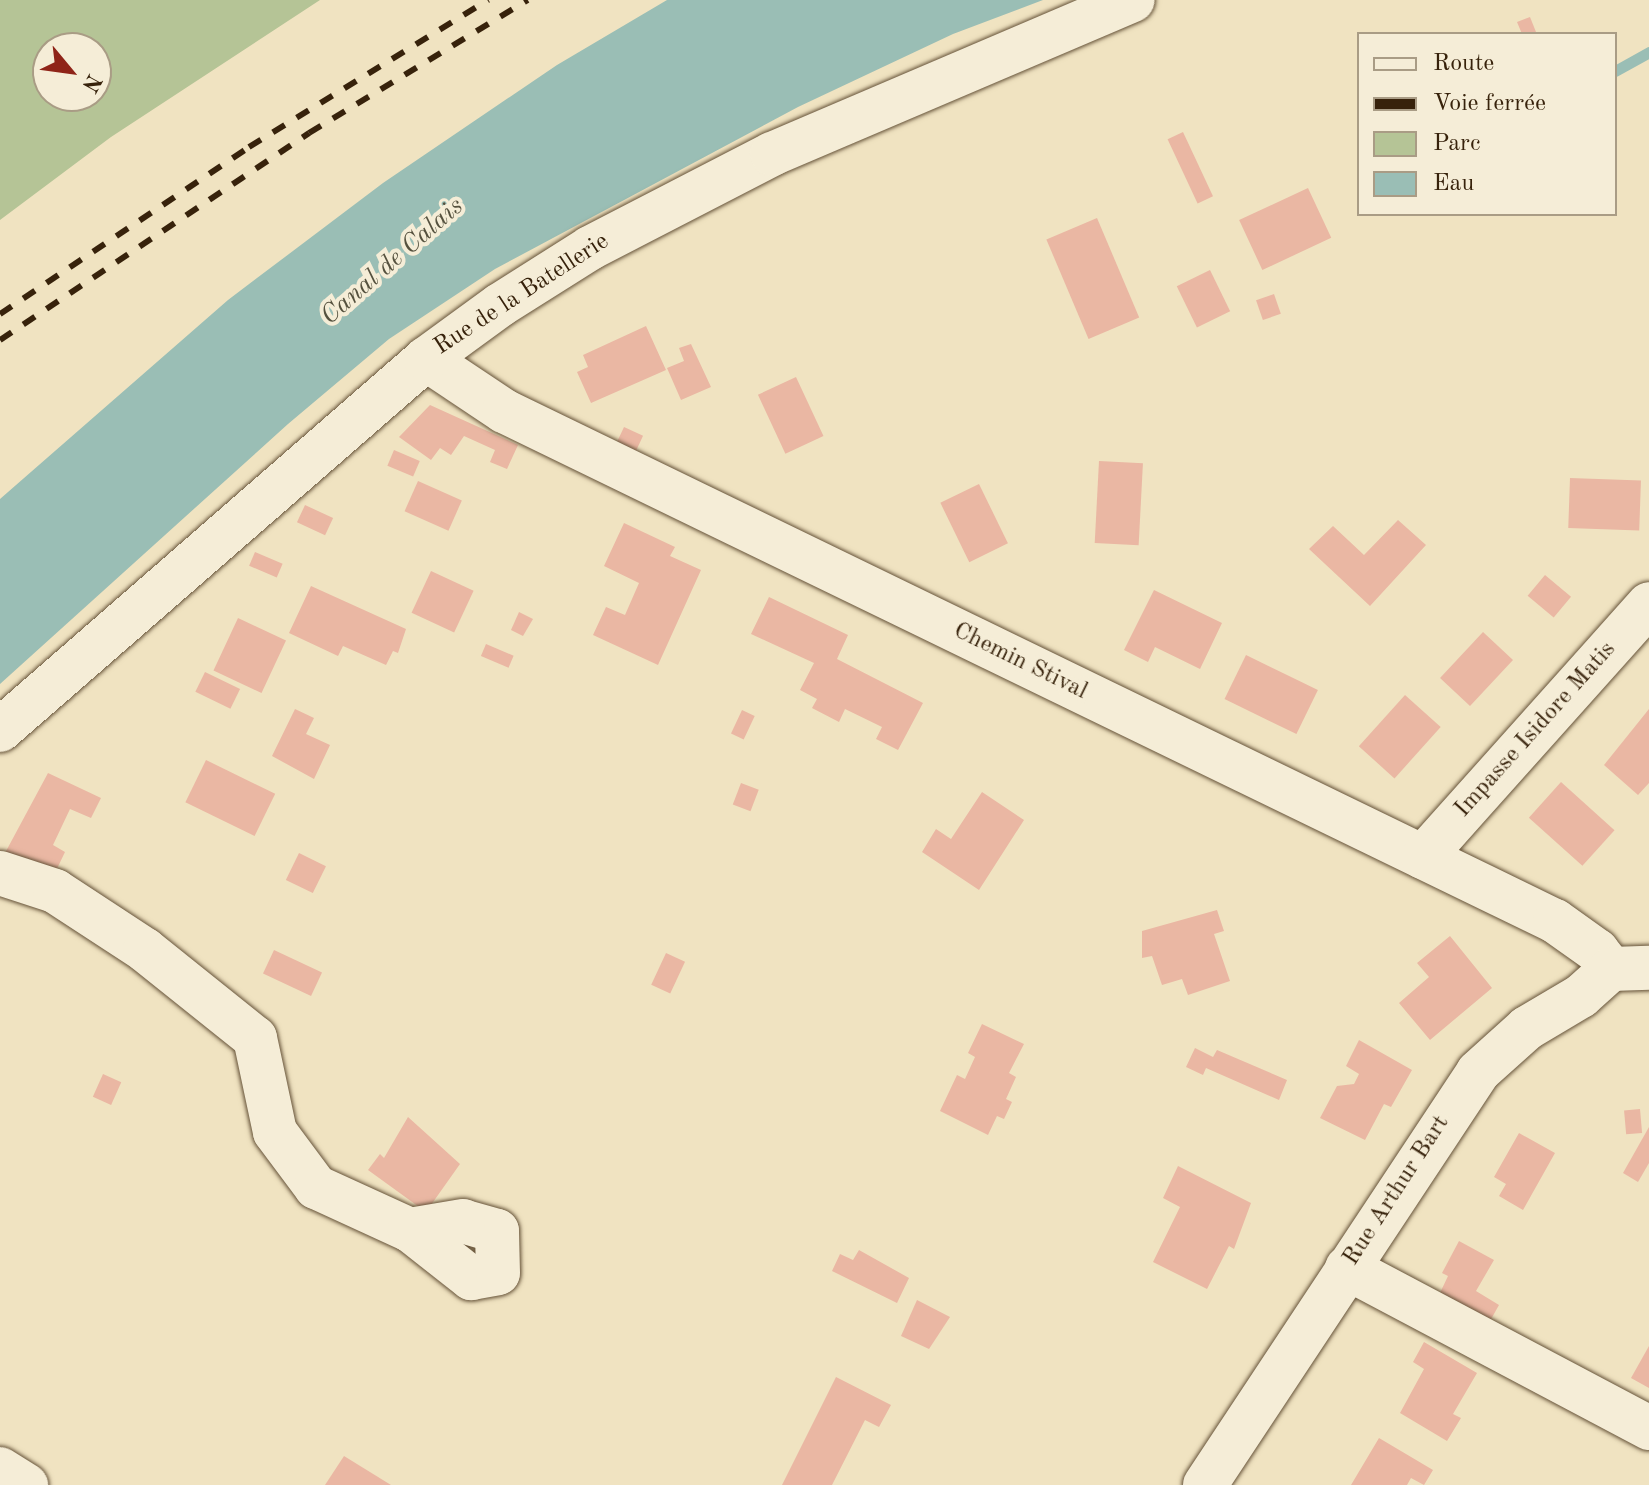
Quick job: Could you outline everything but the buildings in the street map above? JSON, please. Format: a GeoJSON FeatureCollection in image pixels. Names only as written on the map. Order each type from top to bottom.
{"type":"FeatureCollection","features":[{"type":"Feature","properties":{"kind":"street","name":"Rue de la Batellerie"},"geometry":{"type":"LineString","coordinates":[[0,730],[426,359],[590,248],[682,199],[915,89],[1133,0]]}},
{"type":"Feature","properties":{"kind":"street","name":"Chemin Stival"},"geometry":{"type":"LineString","coordinates":[[426,359],[504,411],[1555,921],[1597,951],[1630,968]]}},
{"type":"Feature","properties":{"kind":"street","name":"Impasse Isidore Matis"},"geometry":{"type":"LineString","coordinates":[[1423,857],[1649,604]]}},
{"type":"Feature","properties":{"kind":"street"},"geometry":{"type":"LineString","coordinates":[[0,873],[68,900],[145,950],[255,1038],[275,1132],[316,1187],[410,1230]]}},
{"type":"Feature","properties":{"kind":"street","name":"Rue Arthur Bart"},"geometry":{"type":"LineString","coordinates":[[1205,1485],[1478,1072],[1527,1028],[1630,968]]}},
{"type":"Feature","properties":{"kind":"street"},"geometry":{"type":"LineString","coordinates":[[1347,1268],[1649,1428]]}},
{"type":"Feature","properties":{"kind":"street"},"geometry":{"type":"LineString","coordinates":[[0,1469],[26,1485]]}},
{"type":"Feature","properties":{"kind":"green space"},"geometry":{"type":"Polygon","coordinates":[[[0,0],[320,0],[111,137],[0,220],[0,0]]]}},
{"type":"Feature","properties":{"kind":"water","name":"Canal de Calais"},"geometry":{"type":"Polygon","coordinates":[[[667,0],[1043,0],[953,34],[798,107],[495,269],[389,339],[288,424],[0,684],[0,499],[228,300],[383,183],[557,65],[667,0]]]}},
{"type":"Feature","properties":{"kind":"waterway"},"geometry":{"type":"LineString","coordinates":[[1617,70],[1649,52]]}},
{"type":"Feature","properties":{"kind":"railway"},"geometry":{"type":"LineString","coordinates":[[0,314],[249,147],[488,0]]}},
{"type":"Feature","properties":{"kind":"railway"},"geometry":{"type":"LineString","coordinates":[[0,340],[309,133],[528,0]]}}]}
